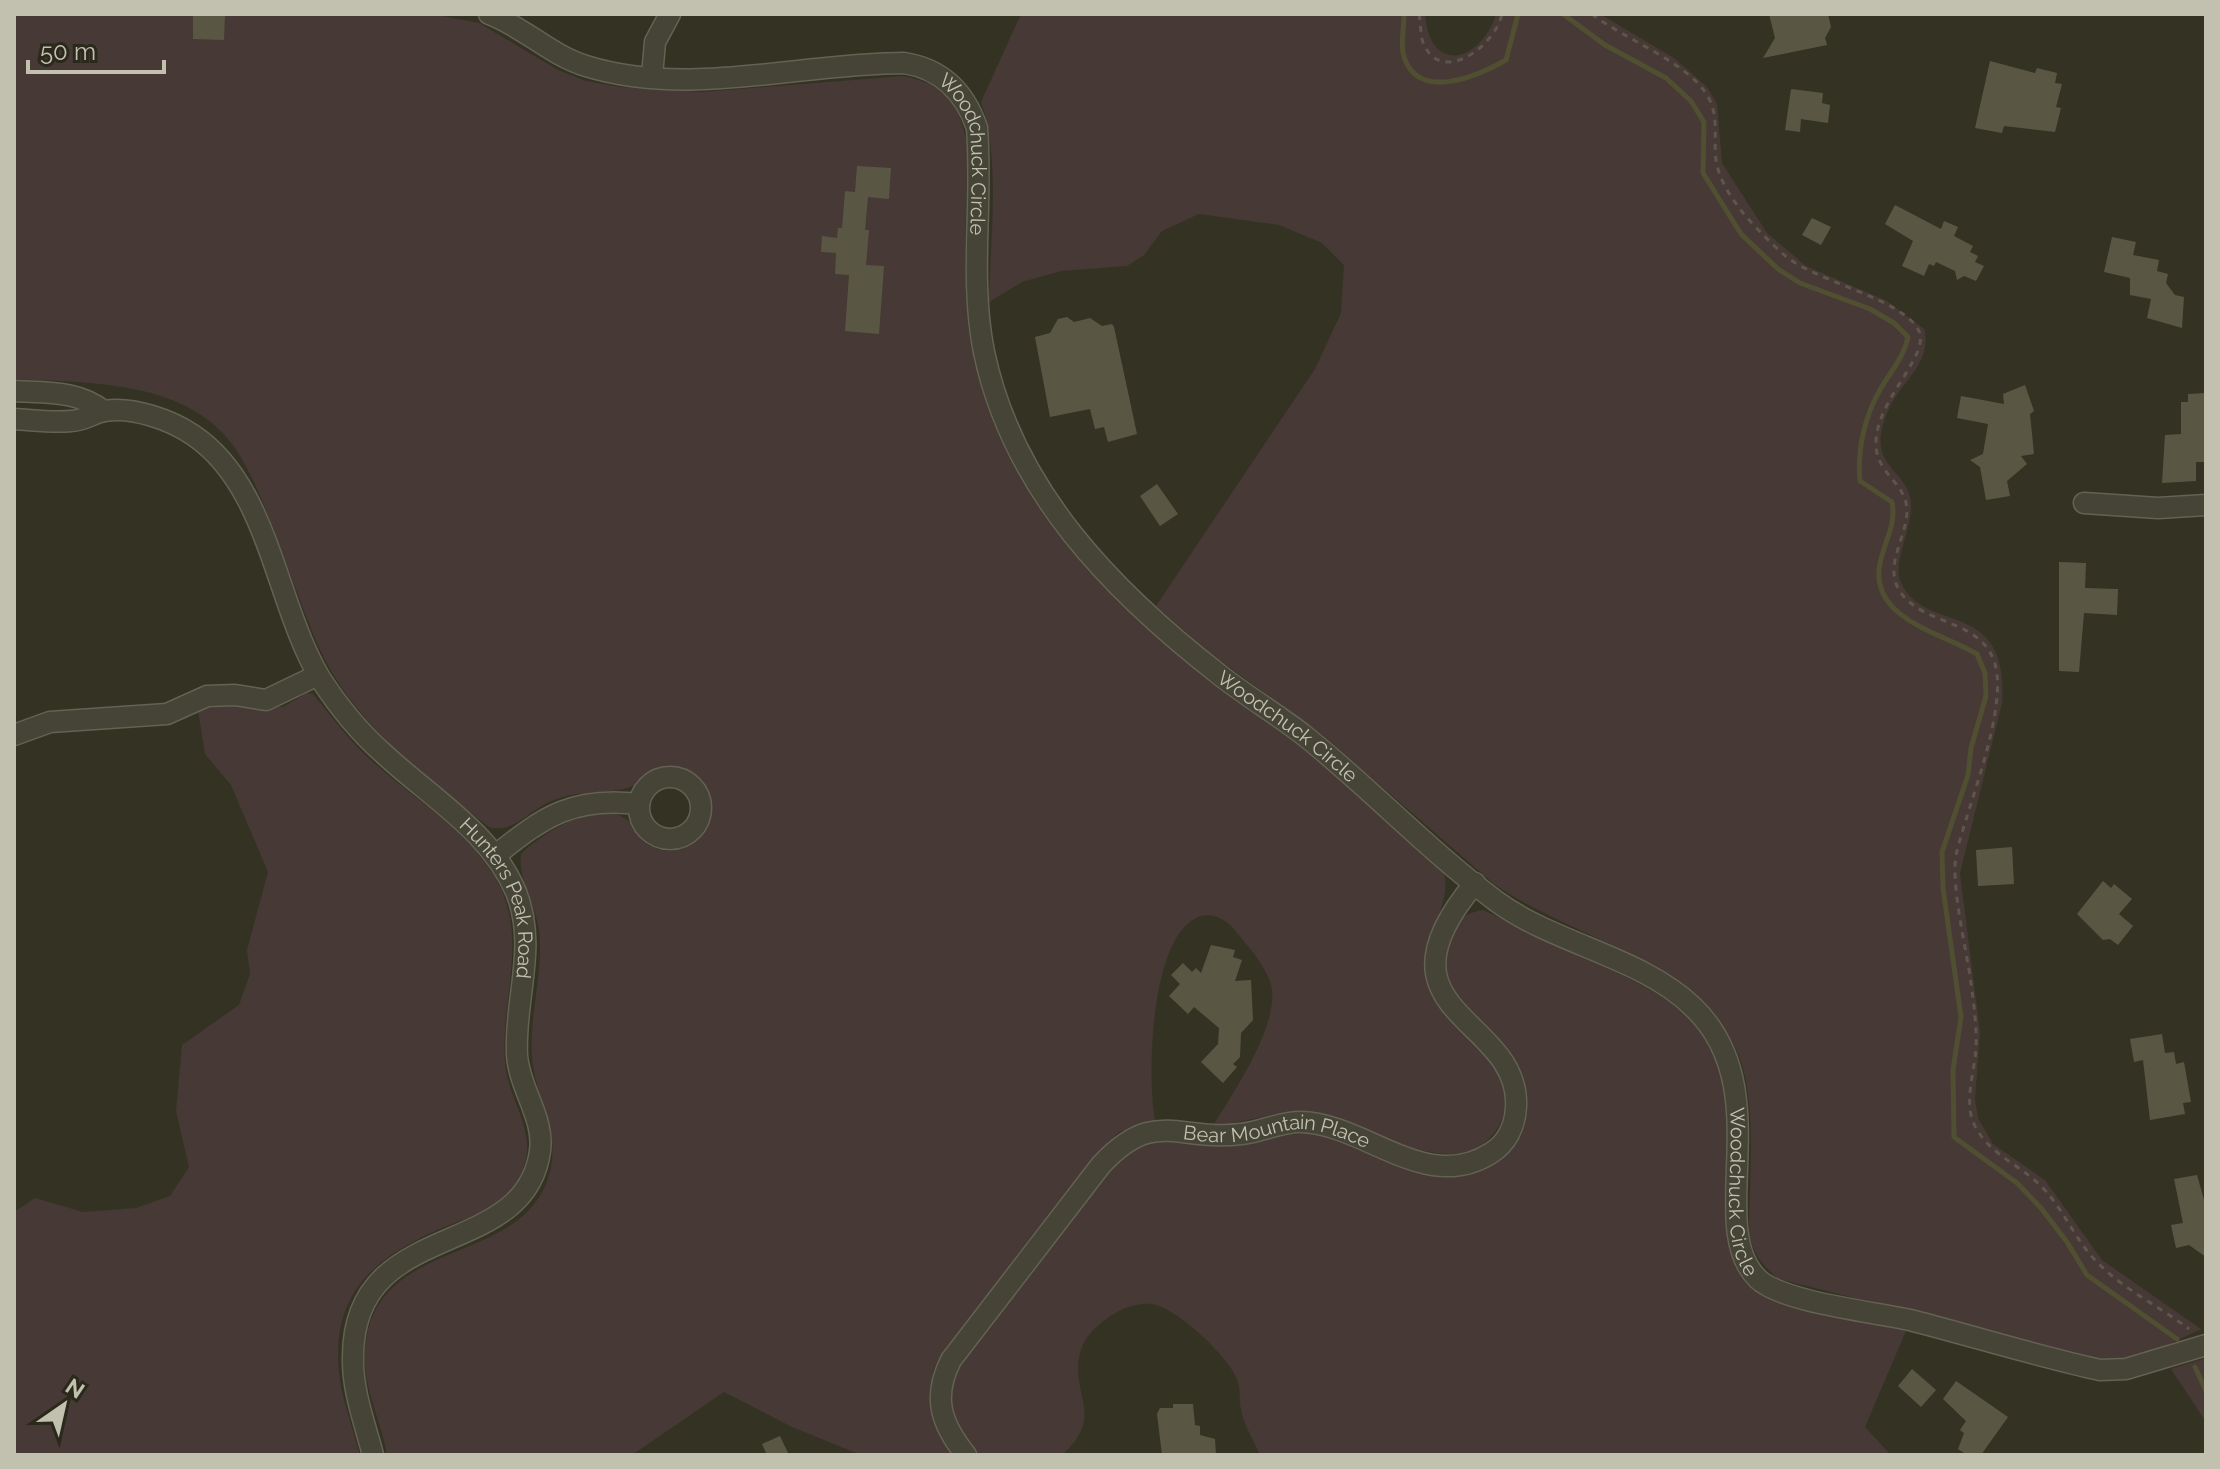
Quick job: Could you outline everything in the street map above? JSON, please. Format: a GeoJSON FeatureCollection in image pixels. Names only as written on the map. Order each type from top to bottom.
{"type":"FeatureCollection","features":[{"type":"Feature","properties":{"kind":"street","name":"Woodchuck Circle"},"geometry":{"type":"LineString","coordinates":[[489,14],[573,62],[609,71],[652,76],[720,77],[904,63],[932,70],[949,81],[971,110],[977,128],[978,303],[984,350],[1006,420],[1044,497],[1084,551],[1140,606],[1217,673],[1305,736],[1475,883],[1517,914],[1668,988],[1704,1018],[1723,1048],[1735,1081],[1739,1118],[1739,1247],[1750,1269],[1769,1287],[2100,1370],[2126,1369],[2206,1345]]}},
{"type":"Feature","properties":{"kind":"street"},"geometry":{"type":"LineString","coordinates":[[652,76],[655,42],[670,14]]}},
{"type":"Feature","properties":{"kind":"street","name":"Hunters Peak Road"},"geometry":{"type":"LineString","coordinates":[[14,391],[72,394],[88,399],[104,411]]}},
{"type":"Feature","properties":{"kind":"street","name":"Hunters Peak Road"},"geometry":{"type":"LineString","coordinates":[[14,419],[70,422],[104,411],[167,421],[216,453],[235,475],[318,675],[358,729],[470,827],[495,856],[515,891],[526,936],[517,1053],[524,1089],[539,1134],[537,1169],[521,1199],[491,1220],[401,1261],[373,1289],[362,1308],[355,1327],[352,1362],[373,1455]]}},
{"type":"Feature","properties":{"kind":"street"},"geometry":{"type":"LineString","coordinates":[[2084,503],[2158,508],[2206,505]]}},
{"type":"Feature","properties":{"kind":"street"},"geometry":{"type":"LineString","coordinates":[[14,735],[50,722],[167,714],[207,696],[235,695],[266,700],[318,675]]}},
{"type":"Feature","properties":{"kind":"street"},"geometry":{"type":"LineString","coordinates":[[495,856],[561,810],[600,801],[639,804]]}},
{"type":"Feature","properties":{"kind":"street","name":"Bear Mountain Place"},"geometry":{"type":"LineString","coordinates":[[966,1455],[951,1435],[940,1405],[939,1390],[947,1367],[1036,1245],[1101,1165],[1126,1141],[1156,1129],[1239,1135],[1305,1122],[1339,1130],[1432,1166],[1459,1165],[1498,1149],[1514,1123],[1514,1086],[1497,1056],[1450,1003],[1436,973],[1439,936],[1475,883]]}},
{"type":"Feature","properties":{"kind":"path"},"geometry":{"type":"LineString","coordinates":[[1419,14],[1424,44],[1432,55],[1451,61],[1467,59],[1482,48],[1502,14]]}},
{"type":"Feature","properties":{"kind":"path"},"geometry":{"type":"LineString","coordinates":[[1592,14],[1622,36],[1672,64],[1706,93],[1716,122],[1716,166],[1742,210],[1779,250],[1807,271],[1865,295],[1905,316],[1917,326],[1922,338],[1920,349],[1884,408],[1875,447],[1886,473],[1904,492],[1907,507],[1894,568],[1896,587],[1908,602],[1970,631],[1984,644],[1995,664],[1997,686],[1981,770],[1955,857],[1976,1019],[1970,1103],[1974,1124],[2000,1155],[2041,1185],[2061,1208],[2091,1256],[2113,1279],[2167,1312],[2206,1345]]}},
{"type":"Feature","properties":{"kind":"shaded area"},"geometry":{"type":"Polygon","coordinates":[[[14,14],[431,14],[479,23],[558,70],[586,81],[620,87],[702,92],[903,76],[940,90],[954,106],[967,143],[965,271],[968,321],[984,397],[1004,447],[1058,535],[1129,612],[1210,682],[1314,757],[1442,869],[1444,897],[1425,956],[1426,973],[1438,1002],[1488,1056],[1501,1081],[1503,1114],[1495,1132],[1477,1148],[1455,1154],[1404,1145],[1325,1116],[1303,1112],[1214,1124],[1255,1054],[1270,1013],[1272,995],[1262,965],[1234,929],[1216,917],[1201,916],[1181,931],[1169,953],[1161,980],[1152,1043],[1155,1120],[1119,1132],[1095,1156],[935,1366],[930,1391],[932,1413],[953,1455],[861,1455],[792,1427],[724,1392],[632,1455],[387,1455],[366,1372],[371,1320],[389,1291],[415,1271],[508,1227],[533,1205],[549,1175],[552,1159],[550,1129],[532,1057],[540,962],[539,930],[522,873],[521,854],[570,821],[599,813],[624,818],[648,845],[665,851],[681,849],[695,842],[704,830],[710,816],[710,800],[703,785],[689,772],[664,767],[630,787],[558,798],[512,825],[489,827],[402,756],[345,693],[318,646],[253,480],[237,451],[217,427],[193,410],[136,390],[74,382],[14,379],[14,14]]]}},
{"type":"Feature","properties":{"kind":"shaded area"},"geometry":{"type":"Polygon","coordinates":[[[1021,14],[1425,14],[1429,34],[1436,47],[1446,54],[1457,55],[1479,43],[1496,14],[1600,14],[1674,58],[1707,87],[1717,104],[1722,163],[1767,233],[1806,266],[1887,301],[1924,329],[1926,341],[1920,362],[1894,399],[1882,429],[1883,455],[1908,491],[1911,503],[1899,563],[1900,580],[1911,597],[1926,608],[1979,631],[1993,646],[2001,669],[2002,703],[1960,873],[1980,1032],[1975,1099],[1978,1118],[1993,1144],[2045,1180],[2102,1260],[2201,1329],[2140,1355],[2101,1360],[1779,1279],[1760,1260],[1749,1234],[1751,1139],[1746,1082],[1733,1043],[1710,1011],[1680,984],[1644,962],[1494,884],[1321,734],[1211,654],[1156,606],[1315,369],[1341,313],[1344,265],[1322,243],[1279,225],[1199,214],[1162,231],[1144,255],[1127,266],[1061,271],[1022,282],[989,302],[993,174],[981,102],[1021,14]]]}},
{"type":"Feature","properties":{"kind":"shaded area"},"geometry":{"type":"Polygon","coordinates":[[[307,693],[313,694],[365,754],[468,842],[493,874],[505,898],[511,922],[512,946],[504,1045],[506,1070],[527,1142],[522,1173],[511,1191],[497,1204],[418,1239],[378,1265],[350,1299],[342,1320],[338,1345],[339,1373],[360,1455],[14,1455],[14,1212],[35,1198],[83,1212],[136,1208],[170,1196],[189,1167],[176,1111],[182,1045],[239,1005],[250,974],[247,950],[268,872],[231,785],[205,754],[198,710],[219,704],[283,707],[307,693]]]}},
{"type":"Feature","properties":{"kind":"shaded area"},"geometry":{"type":"Polygon","coordinates":[[[1483,910],[1638,983],[1678,1008],[1697,1028],[1719,1068],[1724,1086],[1728,1135],[1725,1219],[1728,1245],[1736,1268],[1750,1286],[1781,1303],[1906,1331],[1865,1427],[1891,1455],[1260,1455],[1242,1416],[1238,1383],[1224,1358],[1173,1313],[1161,1307],[1140,1304],[1128,1307],[1096,1327],[1082,1346],[1078,1368],[1084,1405],[1082,1428],[1062,1455],[979,1455],[954,1412],[952,1389],[960,1363],[1113,1166],[1138,1148],[1164,1139],[1233,1144],[1288,1135],[1323,1135],[1418,1171],[1437,1175],[1457,1175],[1478,1170],[1508,1150],[1518,1137],[1527,1105],[1521,1071],[1501,1041],[1462,1002],[1447,971],[1446,954],[1455,928],[1464,917],[1483,910]]]}},
{"type":"Feature","properties":{"kind":"shaded area"},"geometry":{"type":"Polygon","coordinates":[[[2206,1358],[2206,1422],[2171,1369],[2206,1358]]]}},
{"type":"Feature","properties":{"kind":"building"},"geometry":{"type":"Polygon","coordinates":[[[193,14],[225,14],[224,40],[193,39],[193,14]]]}},
{"type":"Feature","properties":{"kind":"building"},"geometry":{"type":"Polygon","coordinates":[[[1769,14],[1828,14],[1831,27],[1825,38],[1827,45],[1763,58],[1775,38],[1769,14]]]}},
{"type":"Feature","properties":{"kind":"building"},"geometry":{"type":"Polygon","coordinates":[[[1990,61],[2035,73],[2037,68],[2057,73],[2055,83],[2062,84],[2056,107],[2061,108],[2055,132],[2004,126],[2002,133],[1975,128],[1990,61]]]}},
{"type":"Feature","properties":{"kind":"building"},"geometry":{"type":"Polygon","coordinates":[[[1791,89],[1823,93],[1822,103],[1830,105],[1828,123],[1801,119],[1800,132],[1785,130],[1791,89]]]}},
{"type":"Feature","properties":{"kind":"building"},"geometry":{"type":"Polygon","coordinates":[[[857,166],[891,168],[889,199],[868,197],[865,230],[869,230],[866,265],[884,266],[879,334],[845,331],[849,275],[835,274],[836,253],[821,252],[822,236],[837,238],[838,228],[842,228],[845,191],[855,192],[857,166]]]}},
{"type":"Feature","properties":{"kind":"building"},"geometry":{"type":"Polygon","coordinates":[[[1895,205],[1941,229],[1944,221],[1958,227],[1954,236],[1973,246],[1970,252],[1978,256],[1975,262],[1984,266],[1976,281],[1964,276],[1957,280],[1955,271],[1936,262],[1934,266],[1929,264],[1924,276],[1902,266],[1913,241],[1885,224],[1895,205]]]}},
{"type":"Feature","properties":{"kind":"building"},"geometry":{"type":"Polygon","coordinates":[[[1812,218],[1831,227],[1821,245],[1802,235],[1812,218]]]}},
{"type":"Feature","properties":{"kind":"building"},"geometry":{"type":"Polygon","coordinates":[[[2112,237],[2136,242],[2133,255],[2159,260],[2157,271],[2168,274],[2166,283],[2175,295],[2184,297],[2182,328],[2147,318],[2151,299],[2130,295],[2130,278],[2104,272],[2112,237]]]}},
{"type":"Feature","properties":{"kind":"building"},"geometry":{"type":"Polygon","coordinates":[[[1067,317],[1074,322],[1090,318],[1102,326],[1112,324],[1114,327],[1137,434],[1108,442],[1104,427],[1095,429],[1090,409],[1050,417],[1035,337],[1050,333],[1058,319],[1067,317]]]}},
{"type":"Feature","properties":{"kind":"building"},"geometry":{"type":"Polygon","coordinates":[[[2025,385],[2034,411],[2030,414],[2034,454],[2021,456],[2027,464],[2007,481],[2010,496],[1986,500],[1980,467],[1970,460],[1983,454],[1988,424],[1957,418],[1961,396],[2004,404],[2003,394],[2025,385]]]}},
{"type":"Feature","properties":{"kind":"building"},"geometry":{"type":"Polygon","coordinates":[[[2205,393],[2206,462],[2196,462],[2196,481],[2162,483],[2165,435],[2181,434],[2181,402],[2188,402],[2188,394],[2205,393]]]}},
{"type":"Feature","properties":{"kind":"building"},"geometry":{"type":"Polygon","coordinates":[[[1157,484],[1178,514],[1160,526],[1140,496],[1157,484]]]}},
{"type":"Feature","properties":{"kind":"building"},"geometry":{"type":"Polygon","coordinates":[[[2059,562],[2086,563],[2085,588],[2118,589],[2117,615],[2084,613],[2079,672],[2059,671],[2059,562]]]}},
{"type":"Feature","properties":{"kind":"building"},"geometry":{"type":"Polygon","coordinates":[[[2012,847],[2014,884],[1978,886],[1976,850],[2012,847]]]}},
{"type":"Feature","properties":{"kind":"building"},"geometry":{"type":"Polygon","coordinates":[[[2103,881],[2111,888],[2114,884],[2132,899],[2119,914],[2133,926],[2118,945],[2110,939],[2103,940],[2077,914],[2103,881]]]}},
{"type":"Feature","properties":{"kind":"building"},"geometry":{"type":"Polygon","coordinates":[[[1211,945],[1235,950],[1233,957],[1242,960],[1235,981],[1251,980],[1253,1020],[1241,1033],[1240,1057],[1233,1064],[1237,1067],[1223,1083],[1201,1062],[1218,1044],[1219,1028],[1194,1007],[1188,1014],[1169,996],[1180,984],[1171,975],[1183,963],[1192,972],[1196,968],[1201,973],[1211,945]]]}},
{"type":"Feature","properties":{"kind":"building"},"geometry":{"type":"Polygon","coordinates":[[[2162,1034],[2165,1053],[2174,1052],[2176,1064],[2184,1062],[2191,1102],[2183,1103],[2185,1114],[2150,1120],[2143,1060],[2134,1062],[2130,1039],[2162,1034]]]}},
{"type":"Feature","properties":{"kind":"building"},"geometry":{"type":"Polygon","coordinates":[[[2197,1175],[2206,1207],[2206,1257],[2189,1245],[2176,1248],[2171,1225],[2183,1223],[2174,1179],[2197,1175]]]}},
{"type":"Feature","properties":{"kind":"building"},"geometry":{"type":"Polygon","coordinates":[[[1912,1369],[1936,1390],[1921,1407],[1898,1386],[1912,1369]]]}},
{"type":"Feature","properties":{"kind":"building"},"geometry":{"type":"Polygon","coordinates":[[[1956,1381],[2008,1417],[1981,1455],[1967,1455],[1958,1449],[1964,1433],[1960,1430],[1966,1421],[1943,1399],[1956,1381]]]}},
{"type":"Feature","properties":{"kind":"building"},"geometry":{"type":"Polygon","coordinates":[[[1173,1404],[1193,1404],[1195,1425],[1200,1426],[1200,1435],[1215,1439],[1216,1455],[1162,1455],[1157,1414],[1160,1408],[1173,1408],[1173,1404]]]}},
{"type":"Feature","properties":{"kind":"building"},"geometry":{"type":"Polygon","coordinates":[[[780,1436],[789,1455],[767,1455],[762,1444],[780,1436]]]}},
{"type":"Feature","properties":{"kind":"waterway"},"geometry":{"type":"LineString","coordinates":[[1404,14],[1403,53],[1410,68],[1420,78],[1433,82],[1463,78],[1506,60],[1518,14]]}},
{"type":"Feature","properties":{"kind":"waterway"},"geometry":{"type":"LineString","coordinates":[[1563,14],[1605,45],[1666,78],[1691,101],[1704,122],[1703,173],[1741,234],[1778,269],[1800,283],[1870,309],[1894,323],[1908,337],[1871,409],[1863,433],[1860,457],[1860,481],[1892,502],[1891,528],[1879,569],[1880,586],[1899,613],[1977,654],[1985,673],[1986,696],[1971,748],[1968,775],[1942,852],[1943,888],[1961,1017],[1953,1070],[1954,1137],[2017,1183],[2067,1242],[2087,1275],[2177,1339]]}},
{"type":"Feature","properties":{"kind":"waterway"},"geometry":{"type":"LineString","coordinates":[[2195,1367],[2206,1391]]}}]}
